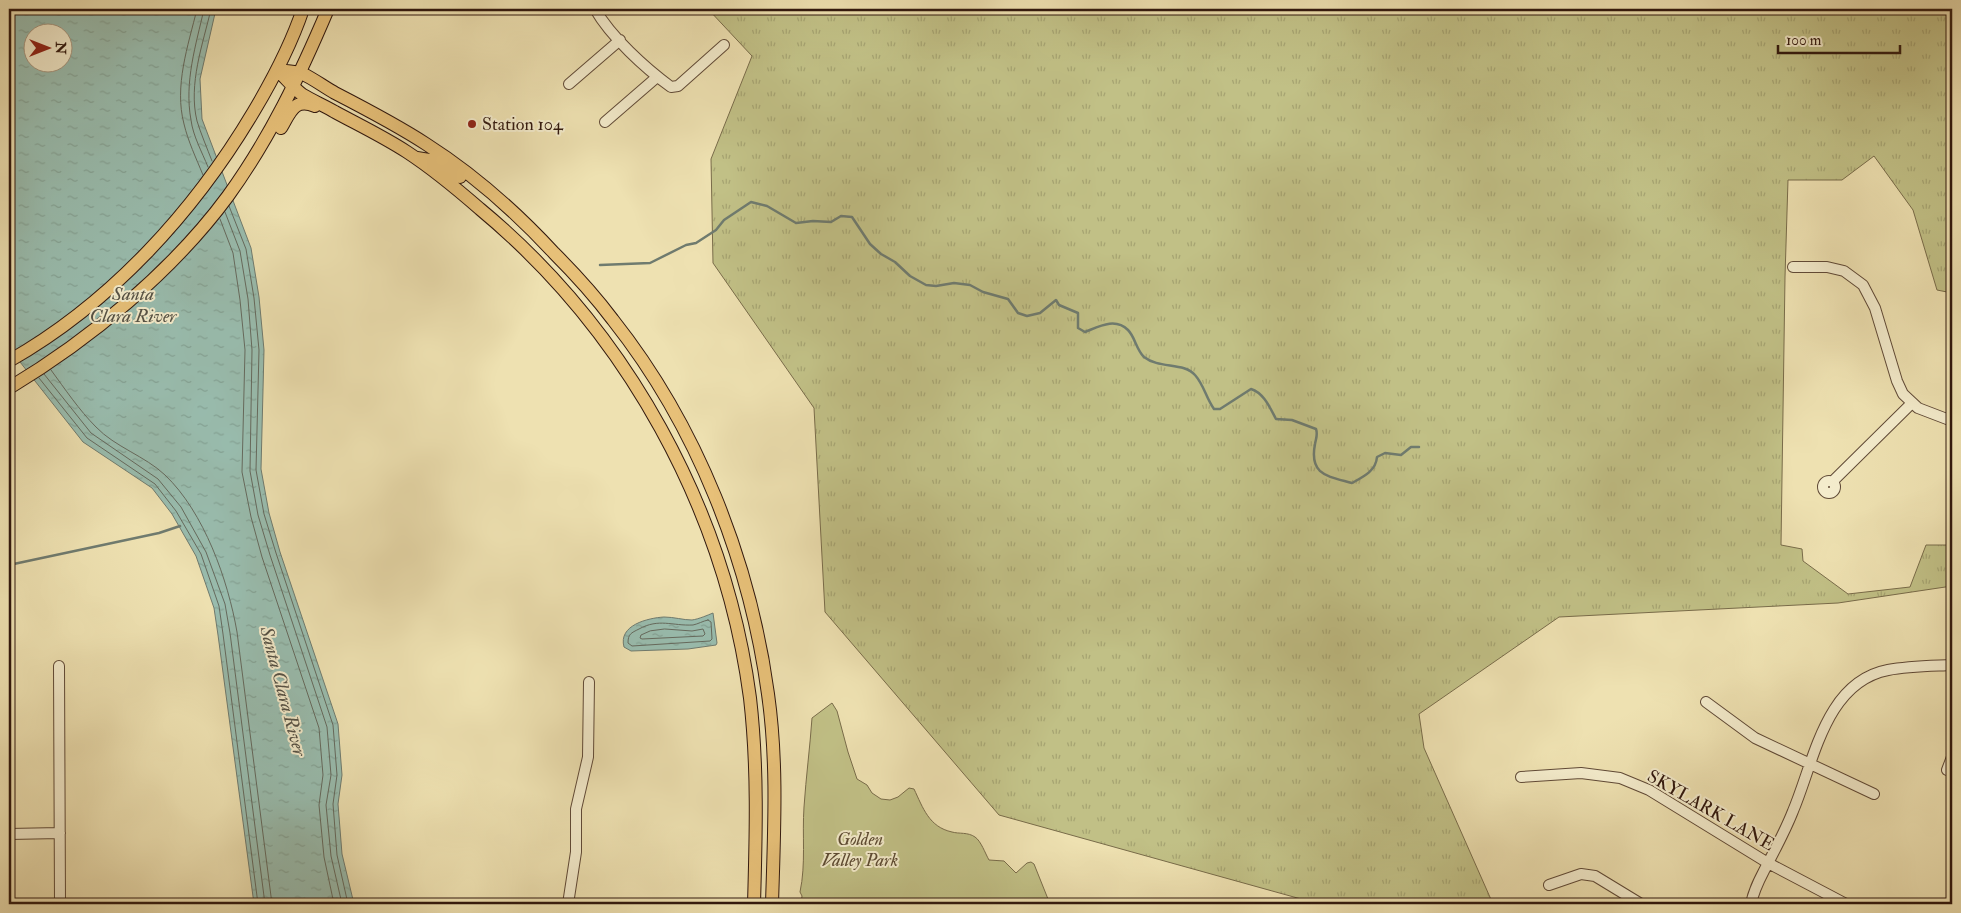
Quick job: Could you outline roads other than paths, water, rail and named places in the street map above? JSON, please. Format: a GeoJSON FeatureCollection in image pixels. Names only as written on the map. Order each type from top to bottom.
{"type":"FeatureCollection","features":[{"type":"Feature","properties":{"kind":"main road"},"geometry":{"type":"LineString","coordinates":[[9,361],[62,325],[128,270],[162,236],[193,200],[222,162],[248,122],[277,70],[304,9]]}},
{"type":"Feature","properties":{"kind":"main road"},"geometry":{"type":"LineString","coordinates":[[9,388],[57,358],[100,326],[146,286],[188,243],[227,197],[260,148],[301,73],[328,9]]}},
{"type":"Feature","properties":{"kind":"main road"},"geometry":{"type":"LineString","coordinates":[[277,70],[301,73],[411,134],[450,159],[529,226],[571,270],[614,320],[647,368],[674,413],[698,460],[722,517],[751,606],[768,695],[774,771],[775,820],[772,904]]}},
{"type":"Feature","properties":{"kind":"main road"},"geometry":{"type":"LineString","coordinates":[[277,70],[301,94],[372,132],[415,158],[467,198],[516,240],[557,283],[599,332],[631,378],[656,420],[679,463],[698,506],[723,576],[744,661],[750,698],[755,761],[754,904]]}},
{"type":"Feature","properties":{"kind":"main road"},"geometry":{"type":"LineString","coordinates":[[260,148],[273,140],[294,106],[300,103],[308,103],[372,132]]}},
{"type":"Feature","properties":{"kind":"main road"},"geometry":{"type":"LineString","coordinates":[[415,158],[435,161],[467,182],[470,183],[474,179]]}},
{"type":"Feature","properties":{"kind":"street"},"geometry":{"type":"LineString","coordinates":[[595,9],[602,22],[647,69],[671,87],[678,86],[724,45]]}},
{"type":"Feature","properties":{"kind":"street"},"geometry":{"type":"LineString","coordinates":[[569,84],[620,40]]}},
{"type":"Feature","properties":{"kind":"street"},"geometry":{"type":"LineString","coordinates":[[605,122],[657,77]]}},
{"type":"Feature","properties":{"kind":"street"},"geometry":{"type":"LineString","coordinates":[[1793,267],[1827,267],[1844,271],[1864,285],[1875,308],[1897,381],[1903,394],[1918,408],[1952,421]]}},
{"type":"Feature","properties":{"kind":"street"},"geometry":{"type":"LineString","coordinates":[[1832,482],[1912,403]]}},
{"type":"Feature","properties":{"kind":"street"},"geometry":{"type":"LineString","coordinates":[[1751,904],[1758,880],[1793,812],[1810,765],[1835,707],[1850,690],[1867,678],[1887,670],[1952,665]]}},
{"type":"Feature","properties":{"kind":"street"},"geometry":{"type":"LineString","coordinates":[[59,666],[60,904]]}},
{"type":"Feature","properties":{"kind":"street"},"geometry":{"type":"LineString","coordinates":[[568,904],[576,852],[576,810],[588,758],[589,682]]}},
{"type":"Feature","properties":{"kind":"street"},"geometry":{"type":"LineString","coordinates":[[1706,702],[1754,738],[1874,794]]}},
{"type":"Feature","properties":{"kind":"street"},"geometry":{"type":"LineString","coordinates":[[1948,770],[1952,757]]}},
{"type":"Feature","properties":{"kind":"street","name":"SKYLARK LANE"},"geometry":{"type":"LineString","coordinates":[[1521,777],[1581,773],[1620,778],[1649,790],[1768,863],[1846,904]]}},
{"type":"Feature","properties":{"kind":"street"},"geometry":{"type":"LineString","coordinates":[[9,834],[60,833]]}},
{"type":"Feature","properties":{"kind":"street"},"geometry":{"type":"LineString","coordinates":[[1549,885],[1581,874],[1595,876],[1641,904]]}},
{"type":"Feature","properties":{"kind":"water","name":"Santa Clara River"},"geometry":{"type":"Polygon","coordinates":[[[9,9],[216,9],[200,79],[202,119],[251,248],[259,297],[264,350],[261,469],[269,513],[280,552],[338,724],[342,775],[338,804],[342,854],[354,904],[254,904],[214,608],[196,556],[172,514],[152,488],[83,442],[9,348],[9,9]]]}},
{"type":"Feature","properties":{"kind":"water"},"geometry":{"type":"Polygon","coordinates":[[[713,613],[716,645],[688,649],[631,651],[624,647],[623,639],[625,633],[643,621],[664,617],[692,620],[713,613]]]}},
{"type":"Feature","properties":{"kind":"waterway"},"geometry":{"type":"LineString","coordinates":[[600,265],[650,263],[686,245],[696,243],[716,230],[724,220],[751,202],[767,206],[796,223],[813,221],[831,222],[841,216],[852,217],[870,244],[881,254],[895,262],[910,276],[926,285],[936,286],[954,283],[970,285],[983,292],[1008,299],[1018,313],[1027,316],[1040,313],[1056,300],[1059,305],[1078,313],[1078,328],[1085,332],[1106,324],[1123,326],[1128,330],[1144,357],[1157,363],[1184,368],[1195,375],[1214,409],[1220,409],[1251,389],[1256,391],[1266,401],[1276,419],[1292,420],[1316,429],[1315,462],[1317,468],[1328,476],[1352,483],[1372,470],[1377,457],[1385,453],[1401,455],[1411,447],[1419,447]]}},
{"type":"Feature","properties":{"kind":"waterway"},"geometry":{"type":"LineString","coordinates":[[9,565],[159,533],[180,526]]}},
{"type":"Feature","properties":{"kind":"place","name":"Station 104"},"geometry":{"type":"Point","coordinates":[472,124]}},
{"type":"Feature","properties":{"kind":"park label","name":"Golden Valley Park"},"geometry":{"type":"Point","coordinates":[860,850]}}]}
